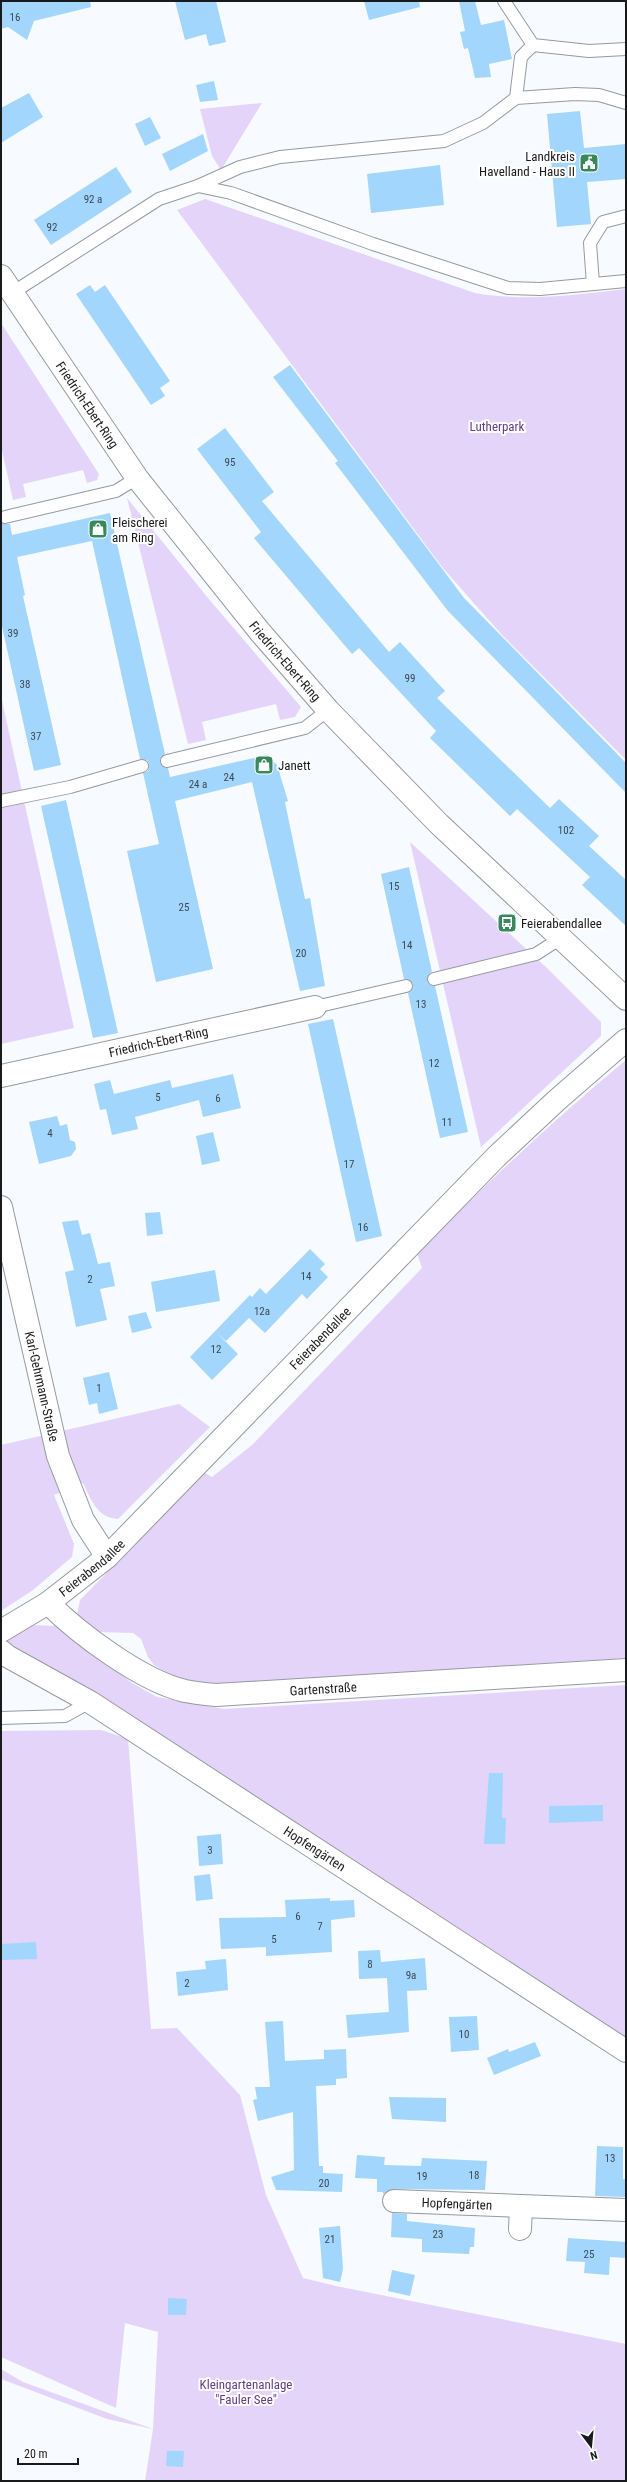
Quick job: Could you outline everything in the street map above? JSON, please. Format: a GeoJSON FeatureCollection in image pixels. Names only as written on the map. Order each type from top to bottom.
{"type":"FeatureCollection","features":[{"type":"Feature","properties":{"kind":"street","name":"Friedrich-Ebert-Ring"},"geometry":{"type":"LineString","coordinates":[[7,284],[137,478],[260,632],[328,710],[439,824],[626,998]]}},
{"type":"Feature","properties":{"kind":"street","name":"Friedrich-Ebert-Ring"},"geometry":{"type":"LineString","coordinates":[[1,1076],[315,1007]]}},
{"type":"Feature","properties":{"kind":"street","name":"Feierabendallee"},"geometry":{"type":"LineString","coordinates":[[4,1629],[48,1603],[107,1557],[496,1157],[557,1100],[626,1040]]}},
{"type":"Feature","properties":{"kind":"street","name":"Karl-Gehrmann-Straße"},"geometry":{"type":"LineString","coordinates":[[1,1207],[58,1456],[82,1520],[107,1557]]}},
{"type":"Feature","properties":{"kind":"street","name":"Gartenstraße"},"geometry":{"type":"LineString","coordinates":[[48,1603],[64,1620],[156,1681],[184,1691],[216,1695],[626,1670]]}},
{"type":"Feature","properties":{"kind":"street","name":"Hopfengärten"},"geometry":{"type":"LineString","coordinates":[[1,1651],[7,1656],[90,1702],[626,2051]]}},
{"type":"Feature","properties":{"kind":"street","name":"Hopfengärten"},"geometry":{"type":"LineString","coordinates":[[394,2201],[626,2210]]}},
{"type":"Feature","properties":{"kind":"street"},"geometry":{"type":"LineString","coordinates":[[520,2229],[521,2207]]}},
{"type":"Feature","properties":{"kind":"lane"},"geometry":{"type":"LineString","coordinates":[[504,1],[533,45]]}},
{"type":"Feature","properties":{"kind":"lane"},"geometry":{"type":"LineString","coordinates":[[533,45],[589,51],[626,49]]}},
{"type":"Feature","properties":{"kind":"lane"},"geometry":{"type":"LineString","coordinates":[[516,98],[521,58],[533,45]]}},
{"type":"Feature","properties":{"kind":"lane"},"geometry":{"type":"LineString","coordinates":[[7,284],[159,199],[198,186],[240,167],[280,157],[444,141],[483,123],[516,98],[575,94],[599,95],[626,103]]}},
{"type":"Feature","properties":{"kind":"lane"},"geometry":{"type":"LineString","coordinates":[[198,186],[231,193],[373,244],[508,288],[540,289],[626,281]]}},
{"type":"Feature","properties":{"kind":"lane"},"geometry":{"type":"LineString","coordinates":[[593,284],[590,242],[603,222],[626,216]]}},
{"type":"Feature","properties":{"kind":"lane"},"geometry":{"type":"LineString","coordinates":[[5,517],[116,491],[137,478]]}},
{"type":"Feature","properties":{"kind":"lane"},"geometry":{"type":"LineString","coordinates":[[167,760],[305,728],[328,710]]}},
{"type":"Feature","properties":{"kind":"lane"},"geometry":{"type":"LineString","coordinates":[[1,800],[70,787],[142,766]]}},
{"type":"Feature","properties":{"kind":"lane"},"geometry":{"type":"LineString","coordinates":[[434,979],[536,954],[562,938]]}},
{"type":"Feature","properties":{"kind":"lane"},"geometry":{"type":"LineString","coordinates":[[315,1007],[406,986]]}},
{"type":"Feature","properties":{"kind":"lane"},"geometry":{"type":"LineString","coordinates":[[1,1718],[65,1716],[90,1702]]}},
{"type":"Feature","properties":{"kind":"green space"},"geometry":{"type":"Polygon","coordinates":[[[262,103],[221,170],[212,156],[200,109],[262,103]]]}},
{"type":"Feature","properties":{"kind":"green space","name":"Lutherpark"},"geometry":{"type":"Polygon","coordinates":[[[205,199],[475,293],[495,296],[550,297],[626,289],[626,760],[502,635],[442,567],[177,210],[205,199]]]}},
{"type":"Feature","properties":{"kind":"green space"},"geometry":{"type":"Polygon","coordinates":[[[1,323],[99,474],[97,480],[87,483],[83,470],[23,484],[26,497],[13,500],[1,446],[1,323]]]}},
{"type":"Feature","properties":{"kind":"green space"},"geometry":{"type":"Polygon","coordinates":[[[127,498],[208,598],[301,707],[295,717],[280,720],[276,704],[202,722],[206,740],[188,744],[127,498]]]}},
{"type":"Feature","properties":{"kind":"green space"},"geometry":{"type":"Polygon","coordinates":[[[1,696],[74,1028],[1,1044],[1,696]]]}},
{"type":"Feature","properties":{"kind":"green space"},"geometry":{"type":"Polygon","coordinates":[[[410,842],[548,969],[601,1022],[601,1036],[481,1147],[410,842]]]}},
{"type":"Feature","properties":{"kind":"green space"},"geometry":{"type":"Polygon","coordinates":[[[626,1060],[626,1658],[204,1685],[182,1682],[154,1665],[148,1657],[141,1639],[133,1633],[98,1632],[77,1615],[80,1600],[205,1473],[212,1477],[252,1445],[422,1268],[417,1253],[519,1154],[626,1060]]]}},
{"type":"Feature","properties":{"kind":"green space"},"geometry":{"type":"Polygon","coordinates":[[[179,1404],[210,1427],[118,1519],[105,1515],[96,1507],[83,1483],[54,1495],[74,1544],[72,1557],[33,1590],[1,1611],[1,1445],[179,1404]]]}},
{"type":"Feature","properties":{"kind":"green space"},"geometry":{"type":"Polygon","coordinates":[[[30,1625],[58,1626],[132,1683],[157,1697],[224,1709],[626,1685],[626,2043],[3,1642],[30,1625]]]}},
{"type":"Feature","properties":{"kind":"green space","name":"Kleingartenanlage \"Fauler See\""},"geometry":{"type":"Polygon","coordinates":[[[101,1730],[128,1739],[151,2029],[177,2028],[240,2095],[266,2195],[303,2278],[336,2286],[626,2344],[626,2481],[145,2481],[153,2429],[158,2332],[125,2323],[116,2408],[1,2357],[1,1731],[101,1730]]]}},
{"type":"Feature","properties":{"kind":"green space"},"geometry":{"type":"Polygon","coordinates":[[[1,2369],[23,2382],[153,2429],[107,2419],[1,2379],[1,2369]]]}},
{"type":"Feature","properties":{"kind":"building"},"geometry":{"type":"Polygon","coordinates":[[[1,1],[90,1],[91,7],[34,21],[27,40],[8,27],[1,29],[1,1]]]}},
{"type":"Feature","properties":{"kind":"building"},"geometry":{"type":"Polygon","coordinates":[[[175,1],[216,1],[226,42],[209,46],[206,34],[185,40],[175,1]]]}},
{"type":"Feature","properties":{"kind":"building"},"geometry":{"type":"Polygon","coordinates":[[[364,1],[419,1],[420,7],[369,20],[364,1]]]}},
{"type":"Feature","properties":{"kind":"building"},"geometry":{"type":"Polygon","coordinates":[[[459,1],[475,1],[481,25],[504,20],[512,59],[489,64],[491,77],[475,78],[468,48],[464,49],[460,32],[465,31],[459,1]]]}},
{"type":"Feature","properties":{"kind":"building"},"geometry":{"type":"Polygon","coordinates":[[[214,81],[218,100],[200,102],[196,85],[214,81]]]}},
{"type":"Feature","properties":{"kind":"building"},"geometry":{"type":"Polygon","coordinates":[[[29,93],[43,117],[1,143],[1,108],[29,93]]]}},
{"type":"Feature","properties":{"kind":"building","name":"Landkreis Havelland - Haus II"},"geometry":{"type":"Polygon","coordinates":[[[580,111],[584,148],[626,144],[626,179],[587,182],[591,224],[557,227],[547,114],[580,111]]]}},
{"type":"Feature","properties":{"kind":"building"},"geometry":{"type":"Polygon","coordinates":[[[150,117],[161,138],[145,146],[135,124],[150,117]]]}},
{"type":"Feature","properties":{"kind":"building"},"geometry":{"type":"Polygon","coordinates":[[[203,134],[208,151],[170,171],[162,154],[203,134]]]}},
{"type":"Feature","properties":{"kind":"building"},"geometry":{"type":"Polygon","coordinates":[[[440,165],[444,205],[371,213],[367,174],[440,165]]]}},
{"type":"Feature","properties":{"kind":"building"},"geometry":{"type":"Polygon","coordinates":[[[116,167],[132,192],[51,245],[34,220],[116,167]]]}},
{"type":"Feature","properties":{"kind":"building"},"geometry":{"type":"Polygon","coordinates":[[[90,285],[95,292],[105,285],[170,381],[160,388],[165,396],[151,405],[76,294],[90,285]]]}},
{"type":"Feature","properties":{"kind":"building"},"geometry":{"type":"Polygon","coordinates":[[[290,365],[464,598],[626,763],[626,793],[448,611],[335,463],[338,461],[273,377],[290,365]]]}},
{"type":"Feature","properties":{"kind":"building"},"geometry":{"type":"Polygon","coordinates":[[[225,428],[274,492],[262,501],[389,652],[400,642],[445,691],[437,698],[550,808],[559,799],[599,836],[589,846],[626,880],[626,926],[582,885],[590,877],[517,809],[510,816],[430,738],[436,731],[359,648],[352,654],[254,538],[261,532],[197,449],[225,428]]]}},
{"type":"Feature","properties":{"kind":"building"},"geometry":{"type":"Polygon","coordinates":[[[110,513],[165,754],[160,759],[160,763],[165,768],[168,768],[170,777],[267,755],[277,765],[288,801],[285,802],[305,899],[310,898],[325,986],[300,991],[252,782],[175,801],[213,969],[156,982],[127,851],[159,844],[143,773],[148,771],[149,764],[147,760],[140,759],[92,541],[17,557],[25,595],[23,596],[61,765],[34,771],[1,622],[1,523],[10,524],[12,535],[110,513]]]}},
{"type":"Feature","properties":{"kind":"building"},"geometry":{"type":"Polygon","coordinates":[[[66,800],[118,1033],[93,1038],[41,806],[66,800]]]}},
{"type":"Feature","properties":{"kind":"building"},"geometry":{"type":"Polygon","coordinates":[[[409,867],[432,972],[429,974],[427,980],[429,984],[435,986],[468,1132],[440,1138],[408,993],[411,991],[413,985],[411,981],[404,979],[381,874],[409,867]]]}},
{"type":"Feature","properties":{"kind":"building"},"geometry":{"type":"Polygon","coordinates":[[[333,1019],[382,1236],[356,1242],[308,1024],[333,1019]]]}},
{"type":"Feature","properties":{"kind":"building"},"geometry":{"type":"Polygon","coordinates":[[[233,1074],[241,1108],[203,1117],[199,1100],[135,1117],[138,1129],[112,1135],[106,1109],[100,1110],[94,1084],[110,1080],[114,1094],[170,1080],[172,1088],[233,1074]]]}},
{"type":"Feature","properties":{"kind":"building"},"geometry":{"type":"Polygon","coordinates":[[[57,1116],[60,1126],[67,1124],[70,1140],[75,1142],[76,1149],[71,1156],[39,1164],[29,1122],[57,1116]]]}},
{"type":"Feature","properties":{"kind":"building"},"geometry":{"type":"Polygon","coordinates":[[[213,1132],[220,1161],[202,1165],[196,1136],[213,1132]]]}},
{"type":"Feature","properties":{"kind":"building"},"geometry":{"type":"Polygon","coordinates":[[[160,1212],[163,1234],[147,1236],[145,1213],[160,1212]]]}},
{"type":"Feature","properties":{"kind":"building"},"geometry":{"type":"Polygon","coordinates":[[[78,1220],[82,1235],[90,1233],[98,1264],[110,1262],[115,1286],[100,1289],[107,1320],[76,1327],[65,1272],[74,1270],[62,1222],[78,1220]]]}},
{"type":"Feature","properties":{"kind":"building"},"geometry":{"type":"Polygon","coordinates":[[[310,1249],[325,1264],[320,1269],[328,1277],[307,1299],[302,1294],[265,1333],[249,1318],[226,1341],[217,1333],[238,1354],[212,1380],[190,1357],[250,1295],[252,1297],[260,1288],[266,1294],[310,1249]]]}},
{"type":"Feature","properties":{"kind":"building"},"geometry":{"type":"Polygon","coordinates":[[[215,1270],[220,1301],[156,1312],[151,1282],[215,1270]]]}},
{"type":"Feature","properties":{"kind":"building"},"geometry":{"type":"Polygon","coordinates":[[[146,1312],[152,1328],[132,1333],[128,1316],[146,1312]]]}},
{"type":"Feature","properties":{"kind":"building"},"geometry":{"type":"Polygon","coordinates":[[[109,1372],[118,1409],[99,1414],[97,1403],[89,1405],[83,1378],[109,1372]]]}},
{"type":"Feature","properties":{"kind":"building"},"geometry":{"type":"Polygon","coordinates":[[[489,1773],[503,1773],[502,1818],[506,1818],[505,1844],[484,1844],[489,1773]]]}},
{"type":"Feature","properties":{"kind":"building"},"geometry":{"type":"Polygon","coordinates":[[[603,1805],[603,1821],[549,1823],[549,1806],[603,1805]]]}},
{"type":"Feature","properties":{"kind":"building"},"geometry":{"type":"Polygon","coordinates":[[[221,1834],[223,1864],[199,1866],[197,1836],[221,1834]]]}},
{"type":"Feature","properties":{"kind":"building"},"geometry":{"type":"Polygon","coordinates":[[[210,1874],[213,1899],[196,1901],[194,1876],[210,1874]]]}},
{"type":"Feature","properties":{"kind":"building"},"geometry":{"type":"Polygon","coordinates":[[[330,1898],[330,1901],[354,1900],[355,1917],[331,1920],[332,1952],[266,1956],[266,1947],[221,1949],[219,1918],[286,1917],[285,1900],[330,1898]]]}},
{"type":"Feature","properties":{"kind":"building"},"geometry":{"type":"Polygon","coordinates":[[[36,1942],[37,1959],[1,1960],[1,1944],[36,1942]]]}},
{"type":"Feature","properties":{"kind":"building"},"geometry":{"type":"Polygon","coordinates":[[[380,1950],[381,1962],[425,1958],[427,1990],[407,1991],[409,2032],[348,2038],[346,2015],[389,2012],[387,1978],[359,1979],[358,1951],[380,1950]]]}},
{"type":"Feature","properties":{"kind":"building"},"geometry":{"type":"Polygon","coordinates":[[[226,1959],[228,1990],[178,1996],[176,1972],[206,1969],[205,1961],[226,1959]]]}},
{"type":"Feature","properties":{"kind":"building"},"geometry":{"type":"Polygon","coordinates":[[[477,2016],[479,2050],[451,2052],[449,2017],[477,2016]]]}},
{"type":"Feature","properties":{"kind":"building"},"geometry":{"type":"Polygon","coordinates":[[[283,2021],[285,2061],[324,2059],[324,2050],[346,2049],[347,2078],[336,2079],[336,2085],[316,2086],[319,2166],[323,2166],[323,2173],[343,2174],[342,2192],[276,2190],[271,2177],[294,2170],[293,2112],[258,2121],[253,2100],[257,2099],[255,2087],[270,2087],[265,2022],[283,2021]]]}},
{"type":"Feature","properties":{"kind":"building"},"geometry":{"type":"Polygon","coordinates":[[[535,2042],[541,2056],[494,2075],[487,2058],[508,2049],[509,2052],[535,2042]]]}},
{"type":"Feature","properties":{"kind":"building"},"geometry":{"type":"Polygon","coordinates":[[[389,2097],[446,2098],[446,2122],[392,2119],[389,2097]]]}},
{"type":"Feature","properties":{"kind":"building"},"geometry":{"type":"Polygon","coordinates":[[[597,2146],[623,2147],[623,2179],[626,2179],[626,2197],[595,2196],[597,2146]]]}},
{"type":"Feature","properties":{"kind":"building"},"geometry":{"type":"Polygon","coordinates":[[[357,2155],[385,2157],[384,2165],[421,2166],[422,2158],[487,2161],[485,2190],[394,2189],[383,2194],[383,2192],[377,2192],[377,2179],[355,2178],[357,2155]]]}},
{"type":"Feature","properties":{"kind":"building"},"geometry":{"type":"Polygon","coordinates":[[[392,2213],[407,2214],[407,2221],[475,2228],[474,2247],[470,2247],[469,2254],[422,2252],[422,2239],[391,2237],[392,2213]]]}},
{"type":"Feature","properties":{"kind":"building"},"geometry":{"type":"Polygon","coordinates":[[[340,2226],[343,2269],[340,2282],[323,2278],[319,2228],[340,2226]]]}},
{"type":"Feature","properties":{"kind":"building"},"geometry":{"type":"Polygon","coordinates":[[[568,2238],[626,2242],[626,2258],[610,2257],[609,2275],[584,2273],[585,2262],[566,2261],[568,2238]]]}},
{"type":"Feature","properties":{"kind":"building"},"geometry":{"type":"Polygon","coordinates":[[[392,2270],[415,2275],[410,2296],[388,2291],[392,2270]]]}},
{"type":"Feature","properties":{"kind":"building"},"geometry":{"type":"Polygon","coordinates":[[[168,2298],[187,2299],[186,2315],[168,2315],[168,2298]]]}},
{"type":"Feature","properties":{"kind":"building"},"geometry":{"type":"Polygon","coordinates":[[[167,2451],[184,2451],[183,2467],[166,2466],[167,2451]]]}},
{"type":"Feature","properties":{"kind":"place","name":"Landkreis Havelland - Haus II"},"geometry":{"type":"Point","coordinates":[589,163]}},
{"type":"Feature","properties":{"kind":"place","name":"Fleischerei am Ring"},"geometry":{"type":"Point","coordinates":[98,529]}},
{"type":"Feature","properties":{"kind":"place","name":"Janett"},"geometry":{"type":"Point","coordinates":[264,765]}},
{"type":"Feature","properties":{"kind":"place","name":"Feierabendallee"},"geometry":{"type":"Point","coordinates":[507,923]}}]}
